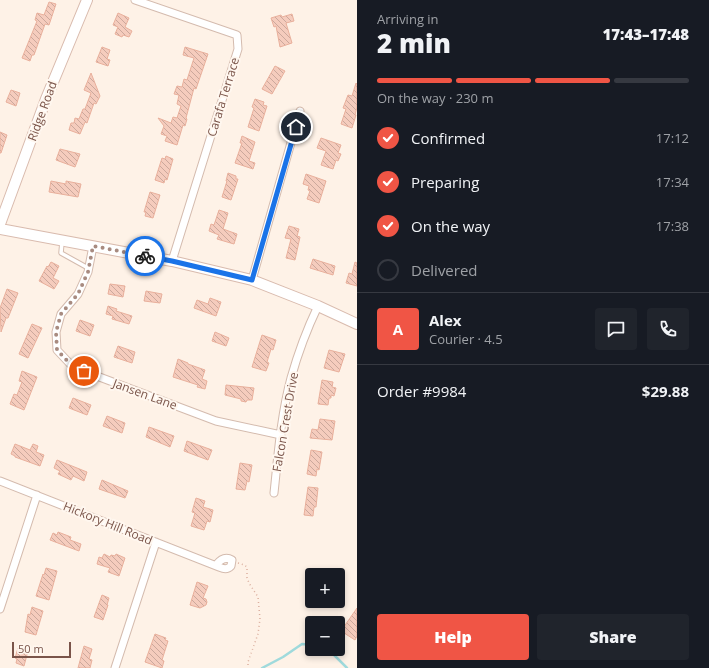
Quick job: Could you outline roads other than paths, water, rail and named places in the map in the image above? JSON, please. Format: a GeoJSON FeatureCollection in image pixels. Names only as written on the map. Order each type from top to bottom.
{"type":"FeatureCollection","features":[{"type":"Feature","properties":{"kind":"main road","name":"Ridge Road"},"geometry":{"type":"LineString","coordinates":[[0,224],[46,99],[87,0]]}},
{"type":"Feature","properties":{"kind":"main road"},"geometry":{"type":"LineString","coordinates":[[0,229],[172,261],[252,280],[318,306],[357,324]]}},
{"type":"Feature","properties":{"kind":"street","name":"Carafa Terrace"},"geometry":{"type":"LineString","coordinates":[[135,0],[237,35],[238,49],[172,261]]}},
{"type":"Feature","properties":{"kind":"street"},"geometry":{"type":"LineString","coordinates":[[252,280],[300,111]]}},
{"type":"Feature","properties":{"kind":"street","name":"Jansen Lane"},"geometry":{"type":"LineString","coordinates":[[93,246],[88,268],[78,294],[61,314],[56,332],[57,350],[73,367],[216,421],[281,435]]}},
{"type":"Feature","properties":{"kind":"street","name":"Falcon Crest Drive"},"geometry":{"type":"LineString","coordinates":[[274,493],[281,435],[291,379],[305,334],[318,306]]}},
{"type":"Feature","properties":{"kind":"street","name":"Hickory Hill Road"},"geometry":{"type":"LineString","coordinates":[[0,481],[225,569],[229,568],[232,563]]}},
{"type":"Feature","properties":{"kind":"street"},"geometry":{"type":"LineString","coordinates":[[0,609],[37,495]]}},
{"type":"Feature","properties":{"kind":"street"},"geometry":{"type":"LineString","coordinates":[[115,668],[156,542]]}},
{"type":"Feature","properties":{"kind":"lane"},"geometry":{"type":"LineString","coordinates":[[62,240],[61,253],[88,268]]}},
{"type":"Feature","properties":{"kind":"waterway"},"geometry":{"type":"LineString","coordinates":[[262,668],[283,657],[302,644],[305,644]]}},
{"type":"Feature","properties":{"kind":"waterway"},"geometry":{"type":"LineString","coordinates":[[335,656],[347,668]]}}]}
